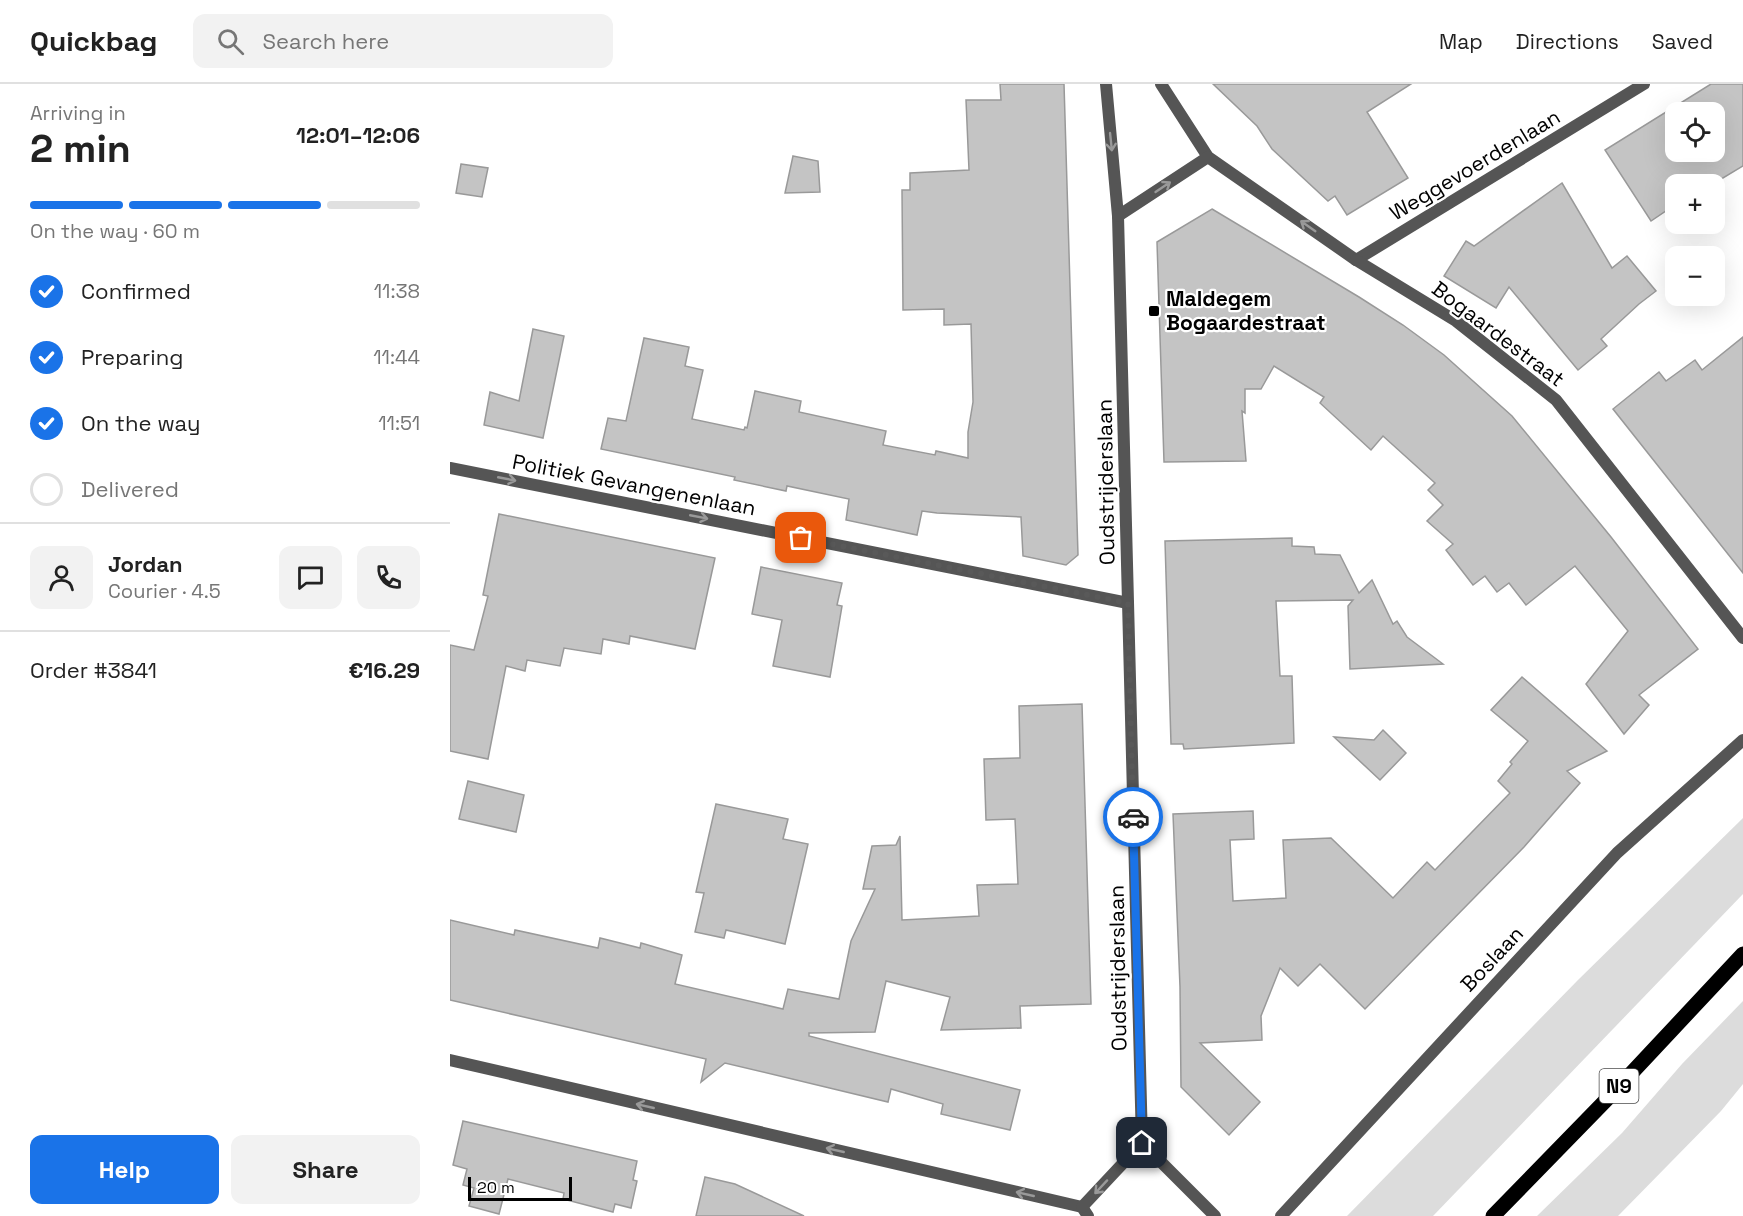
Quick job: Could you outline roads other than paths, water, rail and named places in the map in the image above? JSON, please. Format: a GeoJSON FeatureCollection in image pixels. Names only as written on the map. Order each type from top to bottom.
{"type":"FeatureCollection","features":[{"type":"Feature","properties":{"kind":"main road","name":"N9"},"geometry":{"type":"LineString","coordinates":[[1493,1216],[1611,1095],[1743,954]]}},
{"type":"Feature","properties":{"kind":"street","name":"Oudstrijderslaan"},"geometry":{"type":"LineString","coordinates":[[1106,84],[1118,216],[1142,1143]]}},
{"type":"Feature","properties":{"kind":"street","name":"Bogaardestraat"},"geometry":{"type":"LineString","coordinates":[[1161,84],[1208,157],[1356,260],[1456,321],[1556,400],[1743,638]]}},
{"type":"Feature","properties":{"kind":"street","name":"Weggevoerdenlaan"},"geometry":{"type":"LineString","coordinates":[[1356,260],[1644,84]]}},
{"type":"Feature","properties":{"kind":"street"},"geometry":{"type":"LineString","coordinates":[[1118,216],[1208,157]]}},
{"type":"Feature","properties":{"kind":"street","name":"Politiek Gevangenenlaan"},"geometry":{"type":"LineString","coordinates":[[450,468],[1128,603]]}},
{"type":"Feature","properties":{"kind":"street","name":"Boslaan"},"geometry":{"type":"LineString","coordinates":[[1281,1216],[1617,853],[1743,740]]}},
{"type":"Feature","properties":{"kind":"street"},"geometry":{"type":"LineString","coordinates":[[450,1060],[1085,1212],[1142,1143],[1215,1216]]}},
{"type":"Feature","properties":{"kind":"place","name":"Maldegem Bogaardestraat"},"geometry":{"type":"Point","coordinates":[1154,311]}}]}
